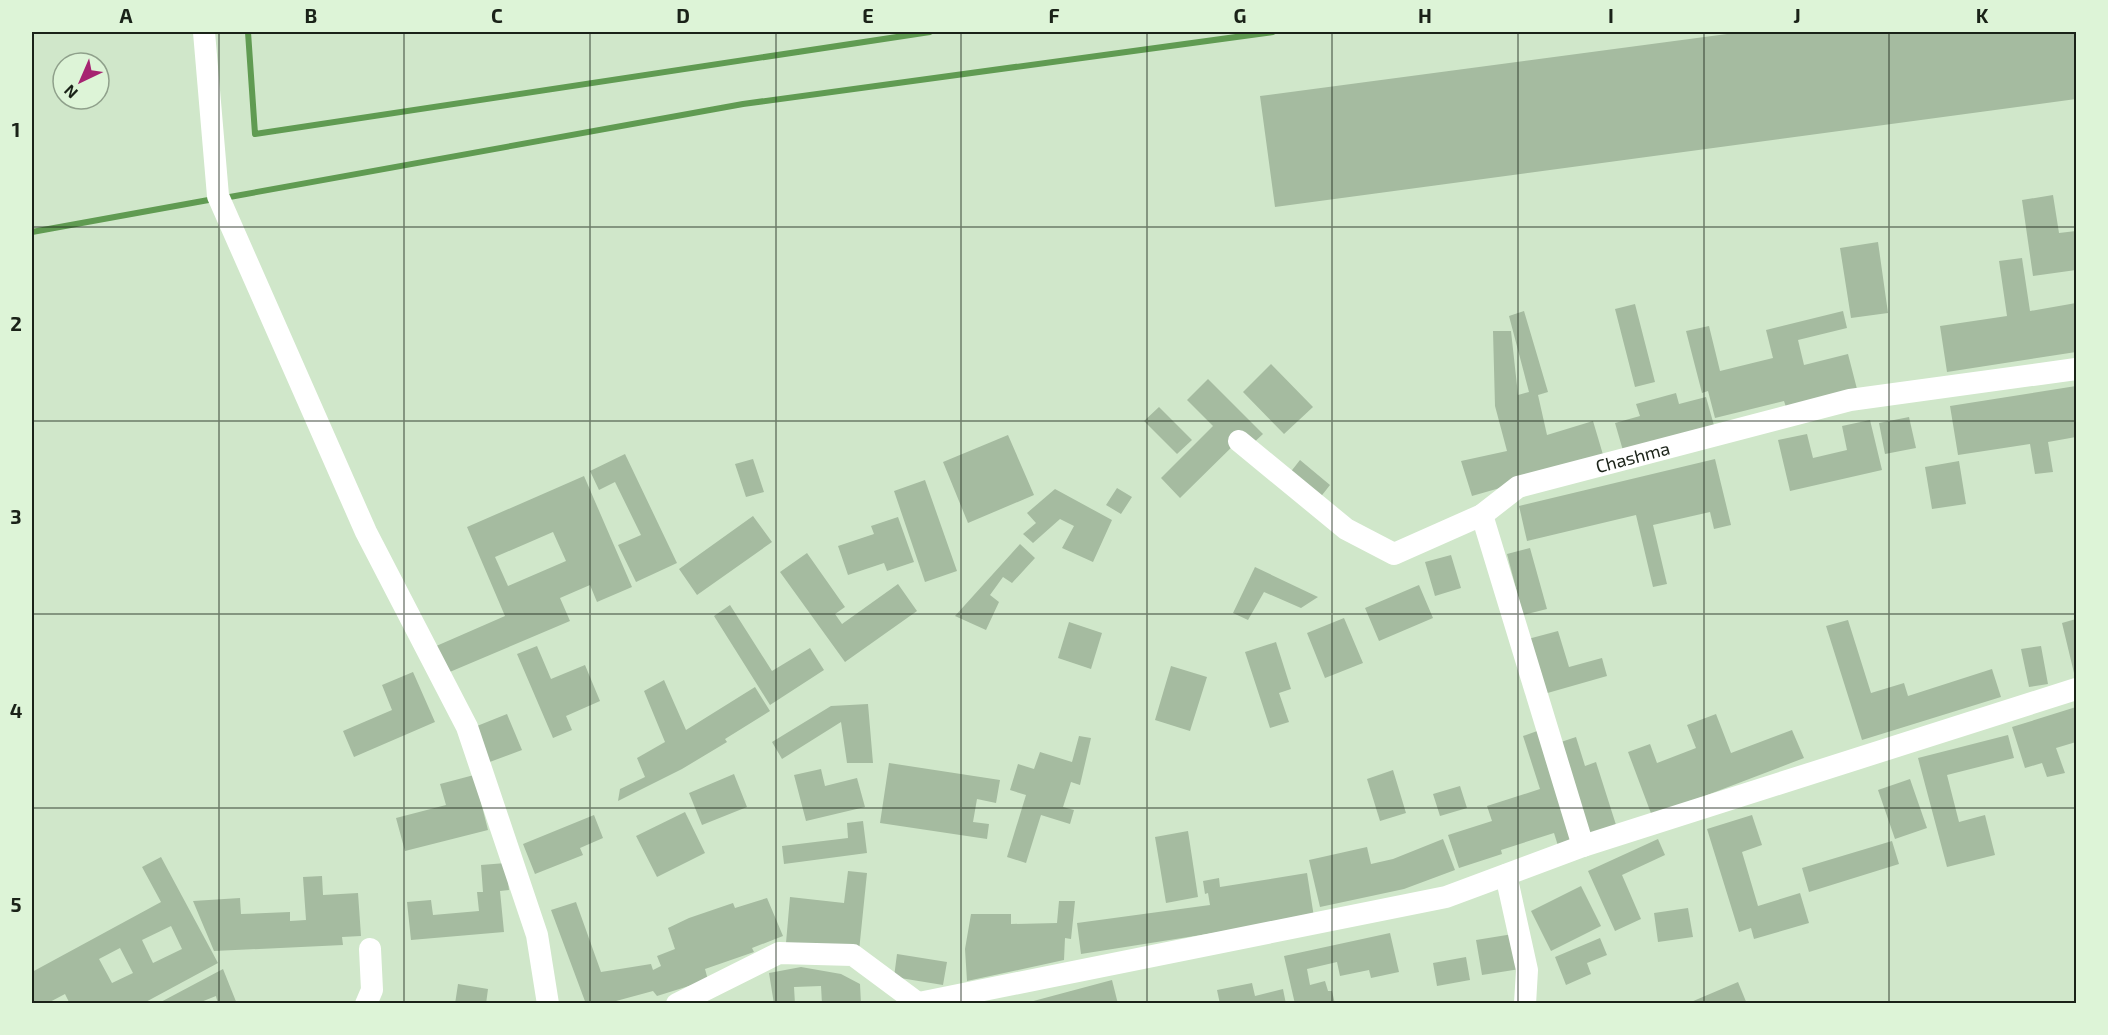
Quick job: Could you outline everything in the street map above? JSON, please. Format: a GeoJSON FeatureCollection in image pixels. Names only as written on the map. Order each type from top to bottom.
{"type":"FeatureCollection","features":[{"type":"Feature","properties":{"kind":"street"},"geometry":{"type":"LineString","coordinates":[[204,32],[220,201],[366,532],[467,726],[537,935],[548,1004]]}},
{"type":"Feature","properties":{"kind":"street","name":"Chashma"},"geometry":{"type":"LineString","coordinates":[[1239,441],[1346,529],[1394,554],[1482,515],[1518,487],[1850,400],[2076,369]]}},
{"type":"Feature","properties":{"kind":"street"},"geometry":{"type":"LineString","coordinates":[[1482,515],[1583,846]]}},
{"type":"Feature","properties":{"kind":"street"},"geometry":{"type":"LineString","coordinates":[[677,1004],[779,953],[853,956],[919,1003],[1446,897],[1583,846],[2076,689]]}},
{"type":"Feature","properties":{"kind":"street"},"geometry":{"type":"LineString","coordinates":[[1506,875],[1527,970],[1526,1004]]}},
{"type":"Feature","properties":{"kind":"street"},"geometry":{"type":"LineString","coordinates":[[366,1004],[372,990],[370,949]]}},
{"type":"Feature","properties":{"kind":"building"},"geometry":{"type":"Polygon","coordinates":[[[1742,32],[2076,32],[2076,99],[1275,207],[1260,96],[1742,32]]]}},
{"type":"Feature","properties":{"kind":"building"},"geometry":{"type":"Polygon","coordinates":[[[2053,195],[2059,233],[2076,231],[2076,270],[2033,276],[2022,200],[2053,195]]]}},
{"type":"Feature","properties":{"kind":"building"},"geometry":{"type":"Polygon","coordinates":[[[1878,242],[1888,313],[1851,318],[1840,248],[1878,242]]]}},
{"type":"Feature","properties":{"kind":"building"},"geometry":{"type":"Polygon","coordinates":[[[2022,258],[2030,311],[2076,303],[2076,352],[1947,372],[1940,326],[2007,316],[1999,261],[2022,258]]]}},
{"type":"Feature","properties":{"kind":"building"},"geometry":{"type":"Polygon","coordinates":[[[1635,304],[1655,382],[1635,387],[1615,309],[1635,304]]]}},
{"type":"Feature","properties":{"kind":"building"},"geometry":{"type":"Polygon","coordinates":[[[1524,311],[1548,392],[1538,395],[1547,435],[1593,421],[1604,458],[1472,496],[1461,461],[1507,451],[1495,406],[1493,331],[1511,331],[1518,395],[1529,392],[1509,316],[1524,311]]]}},
{"type":"Feature","properties":{"kind":"building"},"geometry":{"type":"Polygon","coordinates":[[[1843,311],[1847,328],[1798,340],[1804,365],[1848,354],[1857,389],[1786,407],[1784,401],[1715,418],[1708,391],[1702,393],[1686,331],[1709,326],[1720,371],[1773,358],[1766,330],[1843,311]]]}},
{"type":"Feature","properties":{"kind":"building"},"geometry":{"type":"Polygon","coordinates":[[[1271,364],[1313,407],[1284,434],[1243,392],[1271,364]]]}},
{"type":"Feature","properties":{"kind":"building"},"geometry":{"type":"Polygon","coordinates":[[[1208,379],[1263,434],[1250,446],[1242,437],[1180,498],[1161,478],[1213,426],[1187,400],[1208,379]]]}},
{"type":"Feature","properties":{"kind":"building"},"geometry":{"type":"Polygon","coordinates":[[[2076,386],[2076,437],[2048,442],[2053,472],[2035,474],[2030,444],[1958,455],[1950,406],[2076,386]]]}},
{"type":"Feature","properties":{"kind":"building"},"geometry":{"type":"Polygon","coordinates":[[[1676,393],[1679,404],[1706,397],[1715,429],[1624,454],[1615,423],[1640,416],[1636,404],[1676,393]]]}},
{"type":"Feature","properties":{"kind":"building"},"geometry":{"type":"Polygon","coordinates":[[[1159,407],[1192,440],[1177,454],[1144,421],[1159,407]]]}},
{"type":"Feature","properties":{"kind":"building"},"geometry":{"type":"Polygon","coordinates":[[[1909,417],[1916,448],[1885,454],[1879,423],[1909,417]]]}},
{"type":"Feature","properties":{"kind":"building"},"geometry":{"type":"Polygon","coordinates":[[[1870,420],[1882,470],[1790,491],[1778,440],[1807,434],[1813,458],[1847,450],[1842,426],[1870,420]]]}},
{"type":"Feature","properties":{"kind":"building"},"geometry":{"type":"Polygon","coordinates":[[[1008,435],[1034,495],[968,523],[943,462],[1008,435]]]}},
{"type":"Feature","properties":{"kind":"building"},"geometry":{"type":"Polygon","coordinates":[[[625,454],[677,563],[636,582],[618,545],[641,535],[615,482],[599,490],[590,471],[625,454]]]}},
{"type":"Feature","properties":{"kind":"building"},"geometry":{"type":"Polygon","coordinates":[[[753,459],[764,492],[746,497],[735,464],[753,459]]]}},
{"type":"Feature","properties":{"kind":"building"},"geometry":{"type":"Polygon","coordinates":[[[1715,459],[1731,525],[1714,529],[1710,512],[1653,525],[1667,584],[1653,587],[1636,515],[1527,541],[1519,506],[1715,459]]]}},
{"type":"Feature","properties":{"kind":"building"},"geometry":{"type":"Polygon","coordinates":[[[1300,460],[1330,485],[1319,499],[1289,474],[1300,460]]]}},
{"type":"Feature","properties":{"kind":"building"},"geometry":{"type":"Polygon","coordinates":[[[1959,461],[1966,504],[1932,509],[1925,467],[1959,461]]]}},
{"type":"Feature","properties":{"kind":"building"},"geometry":{"type":"Polygon","coordinates":[[[584,476],[632,587],[597,602],[590,585],[560,598],[570,621],[445,674],[434,647],[505,616],[467,527],[584,476]],[[553,532],[495,557],[508,586],[566,561],[553,532]]]}},
{"type":"Feature","properties":{"kind":"building"},"geometry":{"type":"Polygon","coordinates":[[[925,480],[957,571],[925,582],[894,491],[925,480]]]}},
{"type":"Feature","properties":{"kind":"building"},"geometry":{"type":"Polygon","coordinates":[[[1117,488],[1132,497],[1121,514],[1106,505],[1117,488]]]}},
{"type":"Feature","properties":{"kind":"building"},"geometry":{"type":"Polygon","coordinates":[[[1055,489],[1112,520],[1093,562],[1062,548],[1074,526],[1060,519],[1033,543],[1023,534],[1036,523],[1027,513],[1055,489]]]}},
{"type":"Feature","properties":{"kind":"building"},"geometry":{"type":"Polygon","coordinates":[[[753,516],[772,542],[697,595],[679,569],[753,516]]]}},
{"type":"Feature","properties":{"kind":"building"},"geometry":{"type":"Polygon","coordinates":[[[898,517],[914,562],[887,571],[884,563],[848,575],[838,546],[874,534],[871,526],[898,517]]]}},
{"type":"Feature","properties":{"kind":"building"},"geometry":{"type":"Polygon","coordinates":[[[1020,544],[1035,558],[1012,583],[1003,577],[990,595],[999,602],[986,630],[955,616],[1020,544]]]}},
{"type":"Feature","properties":{"kind":"building"},"geometry":{"type":"Polygon","coordinates":[[[1530,548],[1547,609],[1523,615],[1507,554],[1530,548]]]}},
{"type":"Feature","properties":{"kind":"building"},"geometry":{"type":"Polygon","coordinates":[[[807,553],[845,607],[835,614],[842,624],[898,584],[917,611],[845,662],[780,572],[807,553]]]}},
{"type":"Feature","properties":{"kind":"building"},"geometry":{"type":"Polygon","coordinates":[[[1451,555],[1461,588],[1435,596],[1425,562],[1451,555]]]}},
{"type":"Feature","properties":{"kind":"building"},"geometry":{"type":"Polygon","coordinates":[[[1255,567],[1318,597],[1301,608],[1264,592],[1248,620],[1233,613],[1255,567]]]}},
{"type":"Feature","properties":{"kind":"building"},"geometry":{"type":"Polygon","coordinates":[[[1419,585],[1433,618],[1379,641],[1365,608],[1419,585]]]}},
{"type":"Feature","properties":{"kind":"building"},"geometry":{"type":"Polygon","coordinates":[[[730,605],[772,671],[810,648],[824,670],[770,705],[714,616],[730,605]]]}},
{"type":"Feature","properties":{"kind":"building"},"geometry":{"type":"Polygon","coordinates":[[[1344,618],[1363,663],[1325,678],[1307,633],[1344,618]]]}},
{"type":"Feature","properties":{"kind":"building"},"geometry":{"type":"Polygon","coordinates":[[[2076,619],[2076,672],[2074,673],[2062,623],[2076,619]]]}},
{"type":"Feature","properties":{"kind":"building"},"geometry":{"type":"Polygon","coordinates":[[[1848,620],[1871,693],[1904,683],[1908,696],[1992,669],[2001,697],[1862,740],[1826,626],[1848,620]]]}},
{"type":"Feature","properties":{"kind":"building"},"geometry":{"type":"Polygon","coordinates":[[[1069,622],[1102,633],[1091,669],[1058,658],[1069,622]]]}},
{"type":"Feature","properties":{"kind":"building"},"geometry":{"type":"Polygon","coordinates":[[[1558,631],[1569,667],[1602,658],[1607,676],[1544,694],[1528,639],[1558,631]]]}},
{"type":"Feature","properties":{"kind":"building"},"geometry":{"type":"Polygon","coordinates":[[[1276,642],[1291,689],[1279,693],[1289,722],[1270,728],[1245,652],[1276,642]]]}},
{"type":"Feature","properties":{"kind":"building"},"geometry":{"type":"Polygon","coordinates":[[[537,646],[551,679],[585,665],[600,701],[566,716],[572,730],[553,738],[517,654],[537,646]]]}},
{"type":"Feature","properties":{"kind":"building"},"geometry":{"type":"Polygon","coordinates":[[[2041,646],[2048,684],[2029,687],[2021,649],[2041,646]]]}},
{"type":"Feature","properties":{"kind":"building"},"geometry":{"type":"Polygon","coordinates":[[[1171,666],[1207,677],[1190,731],[1155,720],[1171,666]]]}},
{"type":"Feature","properties":{"kind":"building"},"geometry":{"type":"Polygon","coordinates":[[[413,672],[435,722],[354,757],[343,731],[392,710],[382,685],[413,672]]]}},
{"type":"Feature","properties":{"kind":"building"},"geometry":{"type":"Polygon","coordinates":[[[664,680],[686,730],[755,687],[770,711],[725,739],[727,742],[682,769],[618,801],[620,789],[645,777],[637,758],[665,742],[644,691],[664,680]]]}},
{"type":"Feature","properties":{"kind":"building"},"geometry":{"type":"Polygon","coordinates":[[[868,704],[873,763],[847,763],[841,722],[782,759],[772,742],[831,706],[868,704]]]}},
{"type":"Feature","properties":{"kind":"building"},"geometry":{"type":"Polygon","coordinates":[[[2076,707],[2076,742],[2056,748],[2065,773],[2047,777],[2042,763],[2025,768],[2012,727],[2076,707]]]}},
{"type":"Feature","properties":{"kind":"building"},"geometry":{"type":"Polygon","coordinates":[[[507,714],[522,750],[487,763],[472,728],[507,714]]]}},
{"type":"Feature","properties":{"kind":"building"},"geometry":{"type":"Polygon","coordinates":[[[1716,714],[1731,753],[1792,730],[1804,758],[1652,816],[1628,752],[1650,744],[1657,763],[1696,748],[1687,725],[1716,714]]]}},
{"type":"Feature","properties":{"kind":"building"},"geometry":{"type":"Polygon","coordinates":[[[1540,730],[1577,843],[1559,849],[1554,833],[1501,850],[1502,854],[1459,868],[1448,835],[1492,821],[1487,806],[1540,789],[1523,736],[1540,730]]]}},
{"type":"Feature","properties":{"kind":"building"},"geometry":{"type":"Polygon","coordinates":[[[2008,735],[2014,758],[1947,775],[1959,822],[1985,815],[1995,855],[1947,867],[1918,758],[2008,735]]]}},
{"type":"Feature","properties":{"kind":"building"},"geometry":{"type":"Polygon","coordinates":[[[1079,736],[1091,738],[1080,785],[1071,782],[1063,807],[1074,810],[1070,824],[1041,815],[1026,863],[1007,857],[1026,795],[1010,790],[1018,764],[1034,769],[1040,752],[1072,762],[1079,736]]]}},
{"type":"Feature","properties":{"kind":"building"},"geometry":{"type":"Polygon","coordinates":[[[1576,737],[1585,766],[1596,762],[1617,828],[1585,838],[1555,744],[1576,737]]]}},
{"type":"Feature","properties":{"kind":"building"},"geometry":{"type":"Polygon","coordinates":[[[889,763],[1000,780],[996,803],[977,799],[973,822],[989,824],[987,839],[880,823],[889,763]]]}},
{"type":"Feature","properties":{"kind":"building"},"geometry":{"type":"Polygon","coordinates":[[[821,769],[825,786],[857,778],[865,807],[806,821],[794,775],[821,769]]]}},
{"type":"Feature","properties":{"kind":"building"},"geometry":{"type":"Polygon","coordinates":[[[1393,770],[1406,813],[1380,821],[1367,779],[1393,770]]]}},
{"type":"Feature","properties":{"kind":"building"},"geometry":{"type":"Polygon","coordinates":[[[734,774],[747,807],[702,825],[689,793],[734,774]]]}},
{"type":"Feature","properties":{"kind":"building"},"geometry":{"type":"Polygon","coordinates":[[[474,775],[488,830],[405,851],[396,818],[446,805],[440,784],[474,775]]]}},
{"type":"Feature","properties":{"kind":"building"},"geometry":{"type":"Polygon","coordinates":[[[1910,779],[1927,828],[1895,839],[1878,790],[1910,779]]]}},
{"type":"Feature","properties":{"kind":"building"},"geometry":{"type":"Polygon","coordinates":[[[1460,786],[1467,808],[1440,816],[1433,794],[1460,786]]]}},
{"type":"Feature","properties":{"kind":"building"},"geometry":{"type":"Polygon","coordinates":[[[685,812],[705,853],[657,877],[636,836],[685,812]]]}},
{"type":"Feature","properties":{"kind":"building"},"geometry":{"type":"Polygon","coordinates":[[[594,815],[603,838],[580,848],[583,855],[535,874],[523,844],[594,815]]]}},
{"type":"Feature","properties":{"kind":"building"},"geometry":{"type":"Polygon","coordinates":[[[1752,815],[1762,845],[1742,852],[1758,906],[1800,893],[1809,923],[1754,939],[1751,928],[1739,932],[1707,829],[1752,815]]]}},
{"type":"Feature","properties":{"kind":"building"},"geometry":{"type":"Polygon","coordinates":[[[863,821],[867,853],[784,864],[782,846],[848,838],[847,823],[863,821]]]}},
{"type":"Feature","properties":{"kind":"building"},"geometry":{"type":"Polygon","coordinates":[[[1188,831],[1198,897],[1166,903],[1155,837],[1188,831]]]}},
{"type":"Feature","properties":{"kind":"building"},"geometry":{"type":"Polygon","coordinates":[[[1443,839],[1455,870],[1404,889],[1320,907],[1309,860],[1367,847],[1371,864],[1393,859],[1443,839]]]}},
{"type":"Feature","properties":{"kind":"building"},"geometry":{"type":"Polygon","coordinates":[[[1658,839],[1665,855],[1622,875],[1641,919],[1615,931],[1588,871],[1658,839]]]}},
{"type":"Feature","properties":{"kind":"building"},"geometry":{"type":"Polygon","coordinates":[[[1892,841],[1899,864],[1809,892],[1802,868],[1892,841]]]}},
{"type":"Feature","properties":{"kind":"building"},"geometry":{"type":"Polygon","coordinates":[[[161,857],[218,963],[142,1004],[70,1004],[65,994],[46,1004],[32,1004],[32,972],[161,902],[142,867],[161,857]],[[171,926],[142,940],[153,963],[182,949],[171,926]],[[120,948],[99,959],[112,983],[133,973],[120,948]]]}},
{"type":"Feature","properties":{"kind":"building"},"geometry":{"type":"Polygon","coordinates":[[[506,863],[509,890],[500,891],[504,932],[411,940],[407,902],[431,900],[433,915],[479,911],[477,892],[483,892],[481,865],[506,863]]]}},
{"type":"Feature","properties":{"kind":"building"},"geometry":{"type":"Polygon","coordinates":[[[848,871],[867,873],[859,951],[786,943],[790,897],[844,903],[848,871]]]}},
{"type":"Feature","properties":{"kind":"building"},"geometry":{"type":"Polygon","coordinates":[[[1307,873],[1314,917],[1081,954],[1077,923],[1210,905],[1203,881],[1219,878],[1220,887],[1307,873]]]}},
{"type":"Feature","properties":{"kind":"building"},"geometry":{"type":"Polygon","coordinates":[[[322,876],[323,895],[358,893],[361,936],[342,937],[343,945],[214,951],[193,901],[240,898],[241,914],[290,912],[290,921],[306,920],[303,877],[322,876]]]}},
{"type":"Feature","properties":{"kind":"building"},"geometry":{"type":"Polygon","coordinates":[[[1581,886],[1601,926],[1551,951],[1531,911],[1581,886]]]}},
{"type":"Feature","properties":{"kind":"building"},"geometry":{"type":"Polygon","coordinates":[[[767,898],[783,936],[752,948],[754,952],[705,969],[708,980],[657,996],[653,991],[605,1004],[586,1004],[551,910],[576,902],[601,972],[651,964],[653,970],[661,966],[657,956],[675,949],[668,928],[733,903],[735,908],[767,898]]]}},
{"type":"Feature","properties":{"kind":"building"},"geometry":{"type":"Polygon","coordinates":[[[1059,901],[1075,901],[1071,939],[1065,938],[1064,960],[967,981],[965,949],[971,914],[1011,914],[1011,924],[1057,923],[1059,901]]]}},
{"type":"Feature","properties":{"kind":"building"},"geometry":{"type":"Polygon","coordinates":[[[1688,908],[1693,937],[1658,942],[1654,913],[1688,908]]]}},
{"type":"Feature","properties":{"kind":"building"},"geometry":{"type":"Polygon","coordinates":[[[1390,933],[1399,972],[1371,978],[1369,970],[1340,976],[1337,962],[1307,969],[1310,985],[1325,981],[1328,991],[1332,991],[1335,1004],[1295,1004],[1284,956],[1390,933]]]}},
{"type":"Feature","properties":{"kind":"building"},"geometry":{"type":"Polygon","coordinates":[[[1513,934],[1520,969],[1482,975],[1476,940],[1513,934]]]}},
{"type":"Feature","properties":{"kind":"building"},"geometry":{"type":"Polygon","coordinates":[[[1600,938],[1607,955],[1587,963],[1591,974],[1566,985],[1555,957],[1600,938]]]}},
{"type":"Feature","properties":{"kind":"building"},"geometry":{"type":"Polygon","coordinates":[[[897,954],[947,962],[943,985],[894,977],[897,954]]]}},
{"type":"Feature","properties":{"kind":"building"},"geometry":{"type":"Polygon","coordinates":[[[1466,957],[1470,980],[1437,986],[1433,963],[1466,957]]]}},
{"type":"Feature","properties":{"kind":"building"},"geometry":{"type":"Polygon","coordinates":[[[801,967],[841,974],[860,984],[861,1004],[822,1004],[821,986],[794,987],[795,1004],[774,1004],[769,973],[801,967]]]}},
{"type":"Feature","properties":{"kind":"building"},"geometry":{"type":"Polygon","coordinates":[[[223,969],[237,1004],[218,1004],[216,996],[196,1004],[157,1004],[223,969]]]}},
{"type":"Feature","properties":{"kind":"building"},"geometry":{"type":"Polygon","coordinates":[[[1112,980],[1118,1004],[1026,1004],[1026,1003],[1112,980]]]}},
{"type":"Feature","properties":{"kind":"building"},"geometry":{"type":"Polygon","coordinates":[[[1738,982],[1747,1004],[1692,1004],[1691,1002],[1738,982]]]}},
{"type":"Feature","properties":{"kind":"building"},"geometry":{"type":"Polygon","coordinates":[[[1252,983],[1255,996],[1283,989],[1286,1004],[1220,1004],[1217,990],[1252,983]]]}},
{"type":"Feature","properties":{"kind":"building"},"geometry":{"type":"Polygon","coordinates":[[[458,984],[488,989],[486,1004],[455,1004],[458,984]]]}},
{"type":"Feature","properties":{"kind":"waterway"},"geometry":{"type":"LineString","coordinates":[[248,32],[255,134],[930,32]]}},
{"type":"Feature","properties":{"kind":"waterway"},"geometry":{"type":"LineString","coordinates":[[224,198],[743,104],[1273,32]]}},
{"type":"Feature","properties":{"kind":"waterway"},"geometry":{"type":"LineString","coordinates":[[32,232],[214,199]]}}]}
